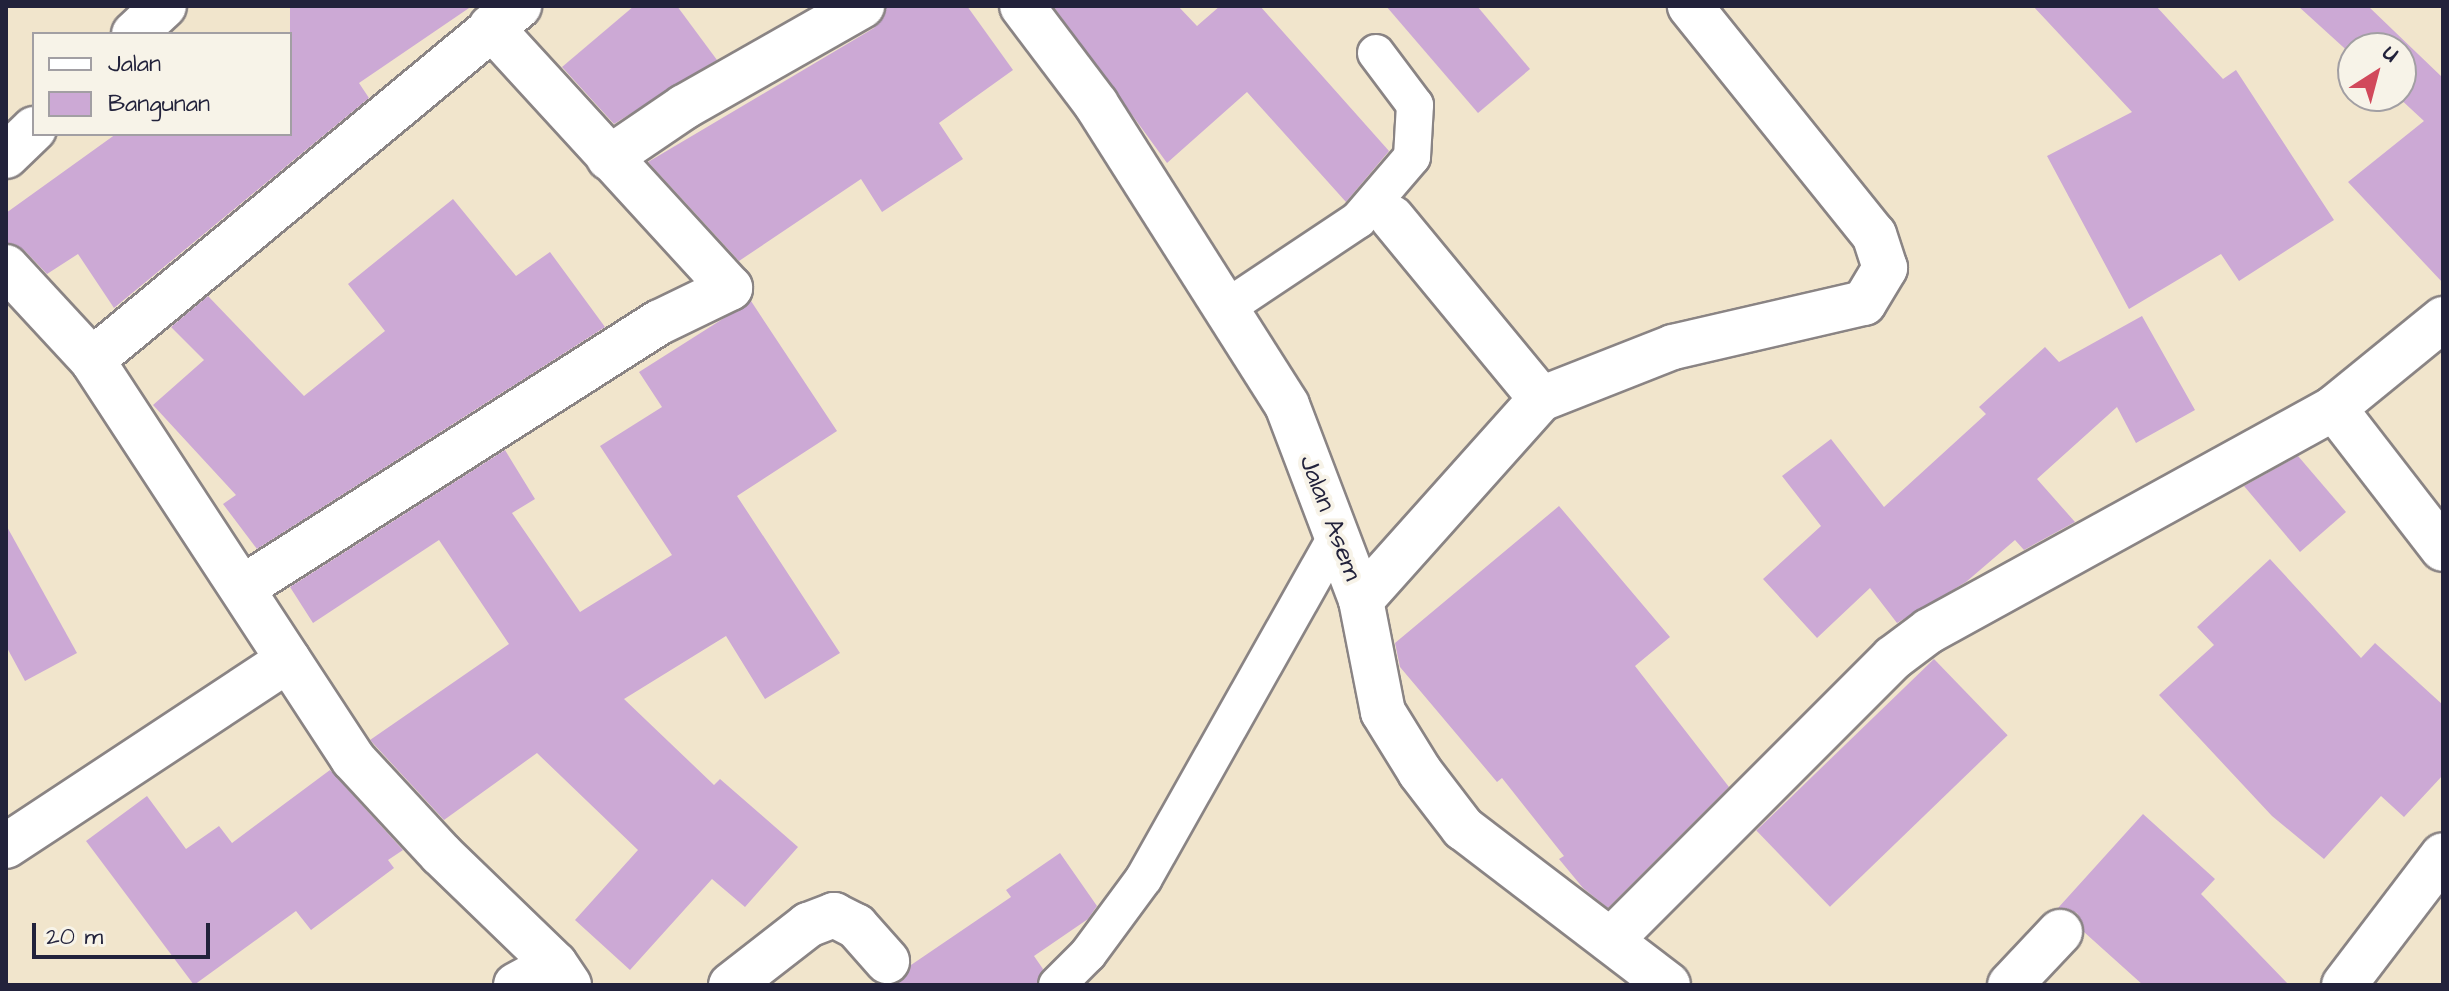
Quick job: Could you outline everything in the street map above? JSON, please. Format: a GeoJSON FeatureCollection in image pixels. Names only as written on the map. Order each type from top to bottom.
{"type":"FeatureCollection","features":[{"type":"Feature","properties":{"kind":"street"},"geometry":{"type":"LineString","coordinates":[[136,32],[164,6]]}},
{"type":"Feature","properties":{"kind":"street"},"geometry":{"type":"LineString","coordinates":[[609,158],[684,107],[862,6]]}},
{"type":"Feature","properties":{"kind":"street","name":"Jalan Asem"},"geometry":{"type":"LineString","coordinates":[[1022,6],[1096,104],[1287,405],[1337,536],[1364,621],[1383,712],[1463,828],[1668,985]]}},
{"type":"Feature","properties":{"kind":"street"},"geometry":{"type":"LineString","coordinates":[[1364,621],[1541,399],[1673,347],[1864,303],[1885,268],[1874,235],[1690,6]]}},
{"type":"Feature","properties":{"kind":"street"},"geometry":{"type":"LineString","coordinates":[[92,360],[505,16],[609,158],[730,288],[660,322],[242,588]]}},
{"type":"Feature","properties":{"kind":"street"},"geometry":{"type":"LineString","coordinates":[[6,156],[32,131]]}},
{"type":"Feature","properties":{"kind":"street"},"geometry":{"type":"LineString","coordinates":[[1392,218],[1541,399]]}},
{"type":"Feature","properties":{"kind":"street"},"geometry":{"type":"LineString","coordinates":[[6,267],[92,360],[353,759],[441,854],[562,974]]}},
{"type":"Feature","properties":{"kind":"street"},"geometry":{"type":"LineString","coordinates":[[1611,940],[1893,658],[1929,631],[2334,408],[2443,319]]}},
{"type":"Feature","properties":{"kind":"street"},"geometry":{"type":"LineString","coordinates":[[2334,408],[2443,549]]}},
{"type":"Feature","properties":{"kind":"street"},"geometry":{"type":"LineString","coordinates":[[6,846],[288,660]]}},
{"type":"Feature","properties":{"kind":"street"},"geometry":{"type":"LineString","coordinates":[[2344,985],[2443,855]]}},
{"type":"Feature","properties":{"kind":"street"},"geometry":{"type":"LineString","coordinates":[[731,985],[808,925],[834,915],[856,926],[887,961]]}},
{"type":"Feature","properties":{"kind":"street"},"geometry":{"type":"LineString","coordinates":[[2010,985],[2060,932]]}},
{"type":"Feature","properties":{"kind":"street"},"geometry":{"type":"LineString","coordinates":[[516,985],[562,974]]}},
{"type":"Feature","properties":{"kind":"lane"},"geometry":{"type":"LineString","coordinates":[[1226,308],[1358,220],[1412,157],[1415,105],[1376,53]]}},
{"type":"Feature","properties":{"kind":"lane"},"geometry":{"type":"LineString","coordinates":[[1057,985],[1088,954],[1144,878],[1337,536]]}},
{"type":"Feature","properties":{"kind":"building"},"geometry":{"type":"Polygon","coordinates":[[[290,6],[472,6],[359,83],[369,98],[114,308],[78,254],[47,274],[24,250],[6,243],[6,213],[113,136],[292,136],[290,6]]]}},
{"type":"Feature","properties":{"kind":"building"},"geometry":{"type":"Polygon","coordinates":[[[634,6],[677,6],[717,60],[614,124],[562,67],[634,6]]]}},
{"type":"Feature","properties":{"kind":"building"},"geometry":{"type":"Polygon","coordinates":[[[887,6],[967,6],[1013,70],[939,123],[963,159],[882,212],[861,179],[739,261],[648,162],[874,28],[887,6]]]}},
{"type":"Feature","properties":{"kind":"building"},"geometry":{"type":"Polygon","coordinates":[[[1053,6],[1178,6],[1197,26],[1220,6],[1260,6],[1389,151],[1346,202],[1247,92],[1167,163],[1053,6]]]}},
{"type":"Feature","properties":{"kind":"building"},"geometry":{"type":"Polygon","coordinates":[[[1386,6],[1477,6],[1530,69],[1478,113],[1386,6]]]}},
{"type":"Feature","properties":{"kind":"building"},"geometry":{"type":"Polygon","coordinates":[[[2033,6],[2156,6],[2223,79],[2236,70],[2334,220],[2239,281],[2221,254],[2129,309],[2047,156],[2132,112],[2033,6]]]}},
{"type":"Feature","properties":{"kind":"building"},"geometry":{"type":"Polygon","coordinates":[[[2298,6],[2368,6],[2395,32],[2337,32],[2337,41],[2298,6]]]}},
{"type":"Feature","properties":{"kind":"building"},"geometry":{"type":"Polygon","coordinates":[[[2417,53],[2443,78],[2443,283],[2348,182],[2424,121],[2414,112],[2417,112],[2417,53]]]}},
{"type":"Feature","properties":{"kind":"building"},"geometry":{"type":"Polygon","coordinates":[[[453,199],[516,276],[550,252],[605,327],[257,549],[223,504],[236,495],[153,405],[204,360],[171,327],[208,296],[304,396],[385,331],[348,284],[453,199]]]}},
{"type":"Feature","properties":{"kind":"building"},"geometry":{"type":"Polygon","coordinates":[[[751,301],[837,431],[737,496],[840,653],[765,699],[726,636],[624,699],[714,785],[720,779],[798,847],[745,907],[712,879],[630,970],[575,920],[638,850],[537,753],[444,820],[370,740],[509,644],[439,540],[313,623],[290,587],[505,450],[535,499],[512,513],[580,612],[672,555],[600,446],[662,407],[639,372],[751,301]]]}},
{"type":"Feature","properties":{"kind":"building"},"geometry":{"type":"Polygon","coordinates":[[[2142,316],[2195,410],[2136,443],[2117,407],[2037,479],[2075,522],[2024,550],[2015,540],[1966,582],[1897,623],[1870,588],[1817,638],[1763,579],[1821,526],[1782,476],[1831,439],[1884,507],[1986,414],[1979,407],[2045,347],[2059,362],[2142,316]]]}},
{"type":"Feature","properties":{"kind":"building"},"geometry":{"type":"Polygon","coordinates":[[[2298,456],[2346,512],[2300,552],[2244,486],[2298,456]]]}},
{"type":"Feature","properties":{"kind":"building"},"geometry":{"type":"Polygon","coordinates":[[[1559,506],[1670,637],[1635,666],[1729,787],[1608,908],[1583,888],[1559,859],[1564,856],[1502,778],[1497,782],[1400,667],[1395,643],[1559,506]]]}},
{"type":"Feature","properties":{"kind":"building"},"geometry":{"type":"Polygon","coordinates":[[[6,525],[77,653],[25,681],[6,646],[6,525]]]}},
{"type":"Feature","properties":{"kind":"building"},"geometry":{"type":"Polygon","coordinates":[[[2270,559],[2361,658],[2375,643],[2443,705],[2443,775],[2404,817],[2381,796],[2324,859],[2272,816],[2159,695],[2214,645],[2197,627],[2270,559]]]}},
{"type":"Feature","properties":{"kind":"building"},"geometry":{"type":"Polygon","coordinates":[[[1934,659],[2008,735],[1830,907],[1756,831],[1934,659]]]}},
{"type":"Feature","properties":{"kind":"building"},"geometry":{"type":"Polygon","coordinates":[[[330,770],[403,850],[388,860],[394,868],[311,930],[296,911],[194,985],[86,841],[147,796],[186,849],[219,826],[232,843],[330,770]]]}},
{"type":"Feature","properties":{"kind":"building"},"geometry":{"type":"Polygon","coordinates":[[[2143,814],[2215,879],[2201,894],[2289,985],[2143,985],[2084,932],[2077,913],[2058,908],[2143,814]]]}},
{"type":"Feature","properties":{"kind":"building"},"geometry":{"type":"Polygon","coordinates":[[[1060,853],[1097,906],[1088,919],[1034,956],[1043,969],[1037,985],[893,985],[904,979],[911,965],[1011,897],[1006,890],[1060,853]]]}}]}
